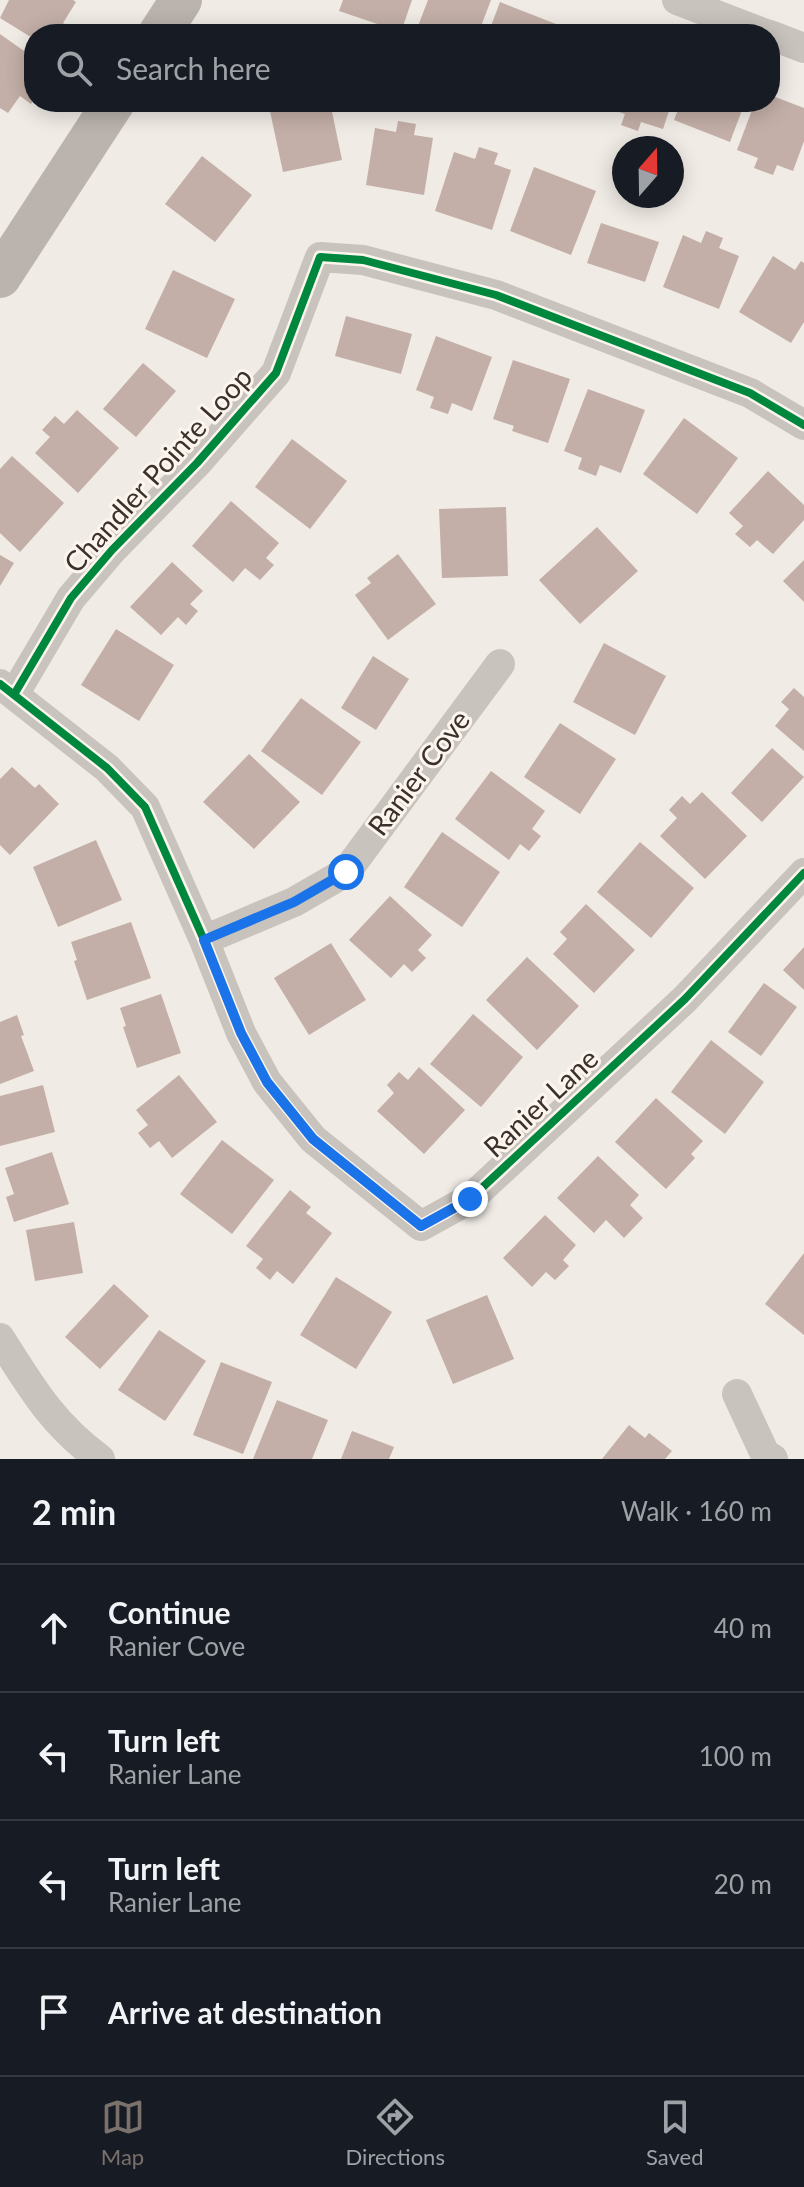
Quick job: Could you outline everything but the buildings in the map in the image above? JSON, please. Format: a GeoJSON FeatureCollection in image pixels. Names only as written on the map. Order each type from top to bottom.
{"type":"FeatureCollection","features":[{"type":"Feature","properties":{"kind":"street"},"geometry":{"type":"LineString","coordinates":[[165,24],[181,0]]}},
{"type":"Feature","properties":{"kind":"street"},"geometry":{"type":"LineString","coordinates":[[677,0],[739,24]]}},
{"type":"Feature","properties":{"kind":"street"},"geometry":{"type":"LineString","coordinates":[[780,39],[804,48]]}},
{"type":"Feature","properties":{"kind":"street"},"geometry":{"type":"LineString","coordinates":[[0,277],[107,112]]}},
{"type":"Feature","properties":{"kind":"street","name":"Chandler Pointe Loop"},"geometry":{"type":"LineString","coordinates":[[7,688],[71,598],[276,373],[320,257],[363,260],[496,295],[750,393],[804,425]]}},
{"type":"Feature","properties":{"kind":"street","name":"Ranier Cove"},"geometry":{"type":"LineString","coordinates":[[204,940],[294,902],[346,872],[500,664]]}},
{"type":"Feature","properties":{"kind":"street","name":"Ranier Lane"},"geometry":{"type":"LineString","coordinates":[[7,688],[107,768],[145,807],[241,1033],[267,1082],[313,1139],[421,1226],[470,1199],[685,999],[804,873]]}},
{"type":"Feature","properties":{"kind":"street"},"geometry":{"type":"LineString","coordinates":[[0,1338],[45,1410],[100,1459]]}},
{"type":"Feature","properties":{"kind":"street"},"geometry":{"type":"LineString","coordinates":[[737,1394],[765,1454],[773,1459]]}},
{"type":"Feature","properties":{"kind":"cycle path"},"geometry":{"type":"LineString","coordinates":[[15,693],[71,598],[276,373],[320,257],[363,260],[496,295],[750,393],[804,425]]}},
{"type":"Feature","properties":{"kind":"cycle path"},"geometry":{"type":"LineString","coordinates":[[0,684],[107,768],[145,807],[241,1033],[267,1082],[313,1139],[421,1226],[470,1199],[685,999],[804,873]]}},
{"type":"Feature","properties":{"kind":"route"},"geometry":{"type":"LineString","coordinates":[[346,872],[294,902],[204,940],[241,1033],[267,1082],[313,1139],[421,1226],[470,1199]]}}]}
